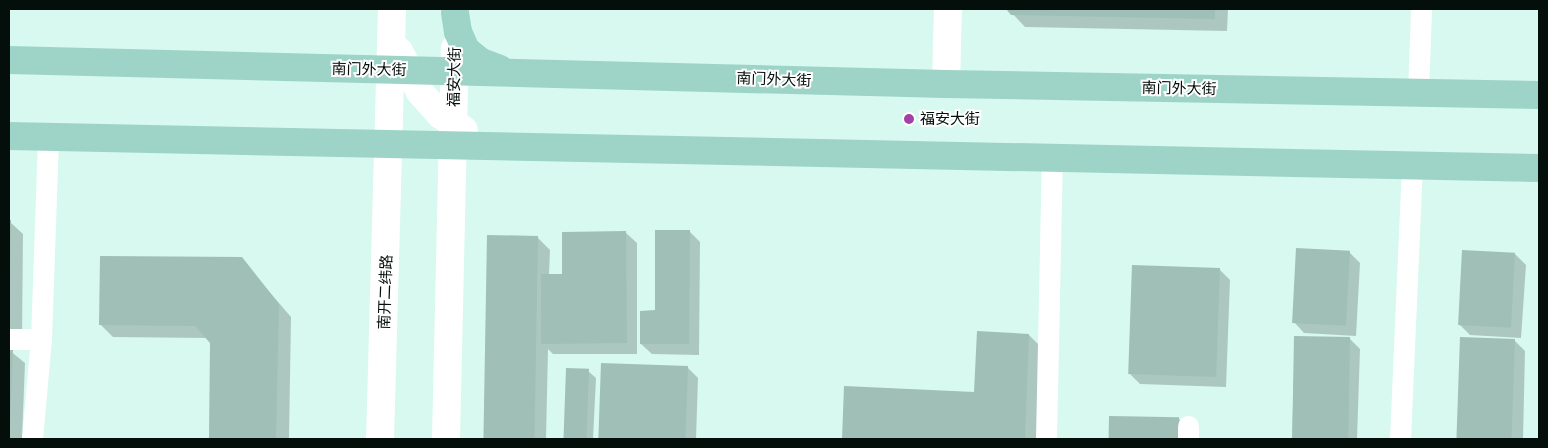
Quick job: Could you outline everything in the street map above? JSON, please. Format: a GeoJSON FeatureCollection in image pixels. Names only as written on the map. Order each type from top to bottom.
{"type":"FeatureCollection","features":[{"type":"Feature","properties":{"kind":"main road"},"geometry":{"type":"LineString","coordinates":[[946,84],[948,9]]}},
{"type":"Feature","properties":{"kind":"main road"},"geometry":{"type":"LineString","coordinates":[[390,144],[398,70],[392,11]]}},
{"type":"Feature","properties":{"kind":"main road"},"geometry":{"type":"LineString","coordinates":[[455,11],[458,32],[466,50],[481,62],[506,71]]}},
{"type":"Feature","properties":{"kind":"main road","name":"福安大街"},"geometry":{"type":"LineString","coordinates":[[453,134],[455,11]]}},
{"type":"Feature","properties":{"kind":"main road","name":"南门外大街"},"geometry":{"type":"LineString","coordinates":[[9,60],[506,71],[946,84],[1418,92],[1539,96]]}},
{"type":"Feature","properties":{"kind":"main road"},"geometry":{"type":"LineString","coordinates":[[398,70],[430,104],[453,134],[446,439]]}},
{"type":"Feature","properties":{"kind":"main road"},"geometry":{"type":"LineString","coordinates":[[9,136],[390,144],[453,134],[507,146],[1539,168]]}},
{"type":"Feature","properties":{"kind":"main road","name":"南开二纬路"},"geometry":{"type":"LineString","coordinates":[[380,439],[390,144]]}},
{"type":"Feature","properties":{"kind":"street"},"geometry":{"type":"LineString","coordinates":[[1418,92],[1421,9]]}},
{"type":"Feature","properties":{"kind":"street"},"geometry":{"type":"LineString","coordinates":[[32,439],[41,340],[48,137]]}},
{"type":"Feature","properties":{"kind":"street"},"geometry":{"type":"LineString","coordinates":[[1046,439],[1052,157]]}},
{"type":"Feature","properties":{"kind":"street"},"geometry":{"type":"LineString","coordinates":[[1400,439],[1412,165]]}},
{"type":"Feature","properties":{"kind":"street"},"geometry":{"type":"LineString","coordinates":[[9,338],[41,340]]}},
{"type":"Feature","properties":{"kind":"building"},"geometry":{"type":"Polygon","coordinates":[[[1006,9],[1215,9],[1215,19],[1011,15],[1006,9]]]}},
{"type":"Feature","properties":{"kind":"building"},"geometry":{"type":"Polygon","coordinates":[[[9,220],[11,220],[10,279],[9,279],[9,220]]]}},
{"type":"Feature","properties":{"kind":"building"},"geometry":{"type":"Polygon","coordinates":[[[655,230],[690,230],[689,344],[640,344],[640,311],[655,310],[655,230]]]}},
{"type":"Feature","properties":{"kind":"building"},"geometry":{"type":"Polygon","coordinates":[[[626,231],[627,343],[541,344],[541,274],[562,274],[562,232],[626,231]]]}},
{"type":"Feature","properties":{"kind":"building"},"geometry":{"type":"Polygon","coordinates":[[[487,235],[538,236],[534,439],[483,439],[487,235]]]}},
{"type":"Feature","properties":{"kind":"building"},"geometry":{"type":"Polygon","coordinates":[[[1296,248],[1350,251],[1346,326],[1292,323],[1296,248]]]}},
{"type":"Feature","properties":{"kind":"building"},"geometry":{"type":"Polygon","coordinates":[[[1462,250],[1515,253],[1511,328],[1458,325],[1462,250]]]}},
{"type":"Feature","properties":{"kind":"building"},"geometry":{"type":"Polygon","coordinates":[[[100,256],[242,257],[279,304],[276,439],[209,439],[210,343],[195,326],[99,325],[100,256]]]}},
{"type":"Feature","properties":{"kind":"building"},"geometry":{"type":"Polygon","coordinates":[[[1132,265],[1220,268],[1216,377],[1128,374],[1132,265]]]}},
{"type":"Feature","properties":{"kind":"building"},"geometry":{"type":"Polygon","coordinates":[[[977,331],[1029,334],[1025,439],[842,439],[844,386],[974,392],[977,331]]]}},
{"type":"Feature","properties":{"kind":"building"},"geometry":{"type":"Polygon","coordinates":[[[1294,336],[1350,337],[1348,439],[1292,439],[1294,336]]]}},
{"type":"Feature","properties":{"kind":"building"},"geometry":{"type":"Polygon","coordinates":[[[1460,337],[1515,339],[1511,439],[1456,439],[1460,337]]]}},
{"type":"Feature","properties":{"kind":"building"},"geometry":{"type":"Polygon","coordinates":[[[9,349],[13,349],[10,427],[9,427],[9,349]]]}},
{"type":"Feature","properties":{"kind":"building"},"geometry":{"type":"Polygon","coordinates":[[[601,363],[688,366],[685,439],[598,439],[601,363]]]}},
{"type":"Feature","properties":{"kind":"building"},"geometry":{"type":"Polygon","coordinates":[[[566,368],[589,369],[587,439],[564,439],[566,368]]]}},
{"type":"Feature","properties":{"kind":"building"},"geometry":{"type":"Polygon","coordinates":[[[1109,416],[1179,417],[1179,439],[1109,439],[1109,416]]]}},
{"type":"Feature","properties":{"kind":"place","name":"福安大街"},"geometry":{"type":"Point","coordinates":[909,119]}}]}
